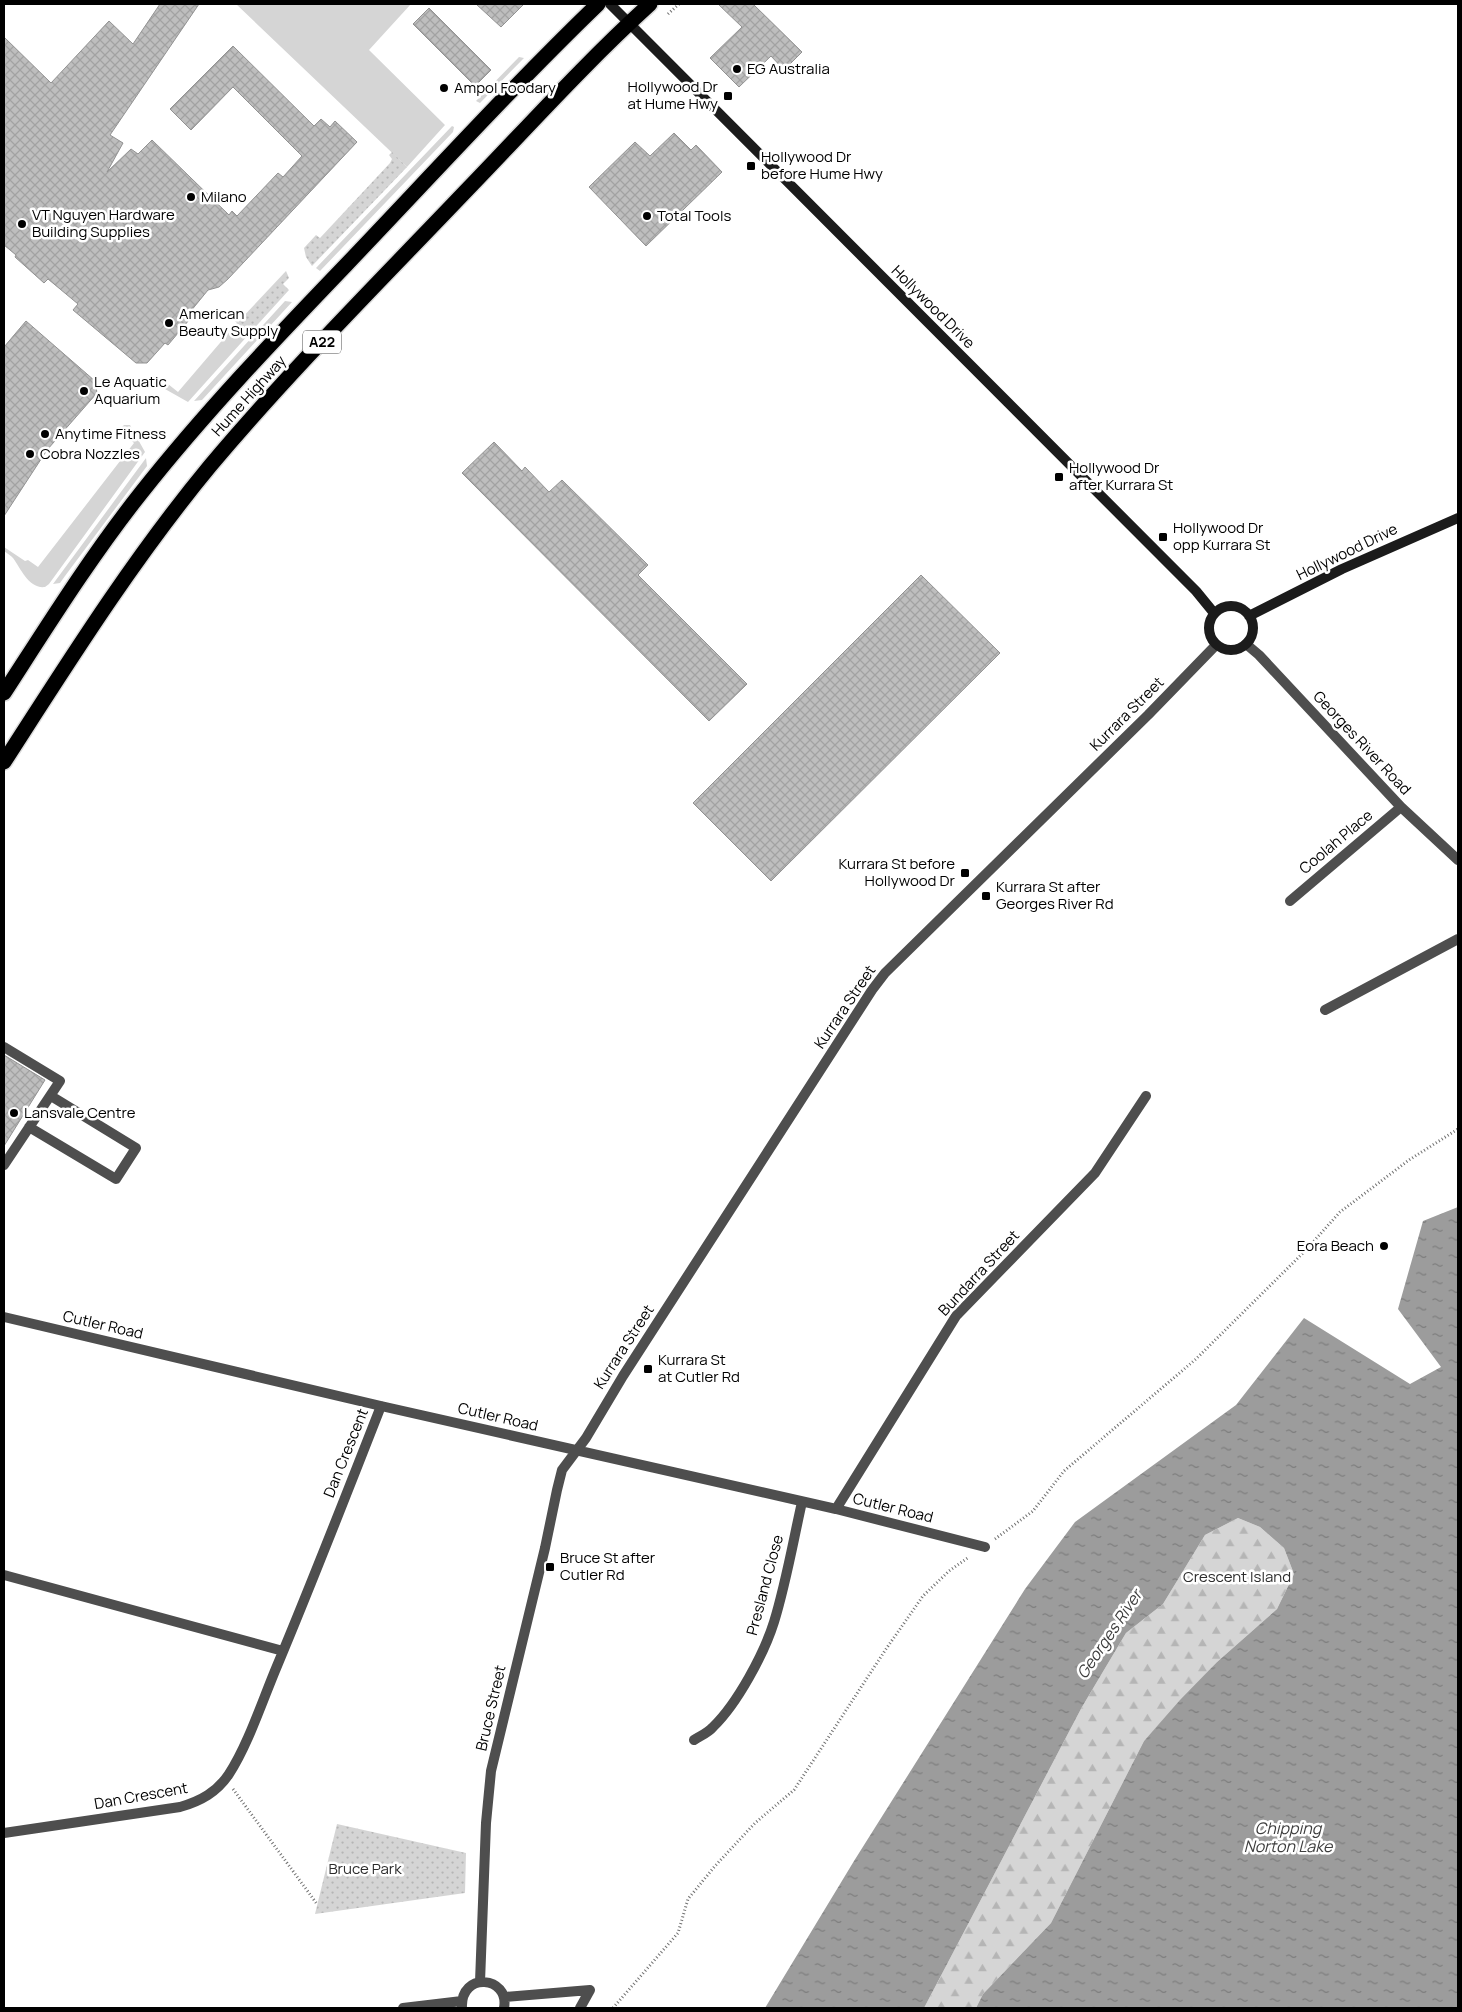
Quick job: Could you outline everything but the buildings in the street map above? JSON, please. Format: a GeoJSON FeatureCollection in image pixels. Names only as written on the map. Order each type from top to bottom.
{"type":"FeatureCollection","features":[{"type":"Feature","properties":{"kind":"highway","name":"Hume Highway"},"geometry":{"type":"LineString","coordinates":[[4,693],[106,540],[145,488],[205,415],[276,336],[472,130],[548,51],[598,4]]}},
{"type":"Feature","properties":{"kind":"highway","name":"Hume Highway"},"geometry":{"type":"LineString","coordinates":[[4,762],[93,622],[150,542],[210,466],[338,324],[603,48],[650,4]]}},
{"type":"Feature","properties":{"kind":"street","name":"Hollywood Drive"},"geometry":{"type":"LineString","coordinates":[[610,4],[1196,591],[1214,613]]}},
{"type":"Feature","properties":{"kind":"street","name":"Hollywood Drive"},"geometry":{"type":"LineString","coordinates":[[1249,616],[1342,569],[1458,518]]}},
{"type":"Feature","properties":{"kind":"street"},"geometry":{"type":"LineString","coordinates":[[1226,606],[1232,606],[1239,607],[1249,616],[1253,627],[1252,634],[1246,644],[1234,650],[1228,650],[1216,645],[1209,633],[1209,626],[1214,613],[1226,606]]}},
{"type":"Feature","properties":{"kind":"street","name":"Georges River Road"},"geometry":{"type":"LineString","coordinates":[[1246,644],[1259,655],[1402,807],[1458,860]]}},
{"type":"Feature","properties":{"kind":"street","name":"Kurrara Street"},"geometry":{"type":"LineString","coordinates":[[576,1450],[586,1438],[628,1368],[872,990],[885,973],[1148,715],[1216,645]]}},
{"type":"Feature","properties":{"kind":"street","name":"Coolah Place"},"geometry":{"type":"LineString","coordinates":[[1290,901],[1402,807]]}},
{"type":"Feature","properties":{"kind":"street"},"geometry":{"type":"LineString","coordinates":[[1325,1010],[1458,939]]}},
{"type":"Feature","properties":{"kind":"street"},"geometry":{"type":"LineString","coordinates":[[4,1047],[60,1081],[4,1165]]}},
{"type":"Feature","properties":{"kind":"street"},"geometry":{"type":"LineString","coordinates":[[29,1127],[116,1179],[136,1148],[50,1096]]}},
{"type":"Feature","properties":{"kind":"street","name":"Bundarra Street"},"geometry":{"type":"LineString","coordinates":[[836,1509],[956,1316],[1095,1173],[1146,1096]]}},
{"type":"Feature","properties":{"kind":"street","name":"Cutler Road"},"geometry":{"type":"LineString","coordinates":[[4,1317],[381,1406],[836,1509],[985,1547]]}},
{"type":"Feature","properties":{"kind":"street","name":"Dan Crescent"},"geometry":{"type":"LineString","coordinates":[[4,1833],[180,1807],[199,1801],[216,1790],[241,1751],[381,1406]]}},
{"type":"Feature","properties":{"kind":"street","name":"Bruce Street"},"geometry":{"type":"LineString","coordinates":[[480,1982],[486,1823],[491,1771],[562,1470],[576,1450]]}},
{"type":"Feature","properties":{"kind":"street","name":"Presland Close"},"geometry":{"type":"LineString","coordinates":[[694,1740],[712,1728],[731,1706],[743,1688],[764,1646],[774,1623],[802,1502]]}},
{"type":"Feature","properties":{"kind":"street"},"geometry":{"type":"LineString","coordinates":[[4,1575],[283,1651]]}},
{"type":"Feature","properties":{"kind":"street"},"geometry":{"type":"LineString","coordinates":[[403,2008],[462,2005],[467,1989],[480,1982],[492,1984],[502,1992],[504,2008]]}},
{"type":"Feature","properties":{"kind":"street"},"geometry":{"type":"LineString","coordinates":[[504,1997],[590,1990],[580,2008]]}},
{"type":"Feature","properties":{"kind":"path"},"geometry":{"type":"LineString","coordinates":[[668,14],[679,4]]}},
{"type":"Feature","properties":{"kind":"path"},"geometry":{"type":"LineString","coordinates":[[613,2008],[678,1933],[688,1898],[755,1823],[794,1790],[923,1596],[949,1571],[985,1547],[1033,1510],[1064,1471],[1196,1358],[1305,1251],[1340,1212],[1409,1160],[1458,1128]]}},
{"type":"Feature","properties":{"kind":"path"},"geometry":{"type":"LineString","coordinates":[[225,1778],[317,1904]]}},
{"type":"Feature","properties":{"kind":"green space"},"geometry":{"type":"Polygon","coordinates":[[[236,4],[411,4],[369,50],[445,125],[407,167],[236,4]]]}},
{"type":"Feature","properties":{"kind":"green space"},"geometry":{"type":"Polygon","coordinates":[[[519,57],[524,58],[480,103],[476,101],[519,57]]]}},
{"type":"Feature","properties":{"kind":"green space"},"geometry":{"type":"Polygon","coordinates":[[[452,126],[454,127],[453,132],[320,271],[316,268],[452,126]]]}},
{"type":"Feature","properties":{"kind":"green space"},"geometry":{"type":"Polygon","coordinates":[[[392,152],[407,167],[312,266],[306,257],[304,248],[316,235],[320,238],[390,163],[392,159],[389,155],[392,152]]]}},
{"type":"Feature","properties":{"kind":"green space"},"geometry":{"type":"Polygon","coordinates":[[[286,271],[289,278],[283,284],[289,290],[250,333],[238,322],[286,271]]]}},
{"type":"Feature","properties":{"kind":"green space"},"geometry":{"type":"Polygon","coordinates":[[[285,301],[292,302],[202,400],[194,401],[285,301]]]}},
{"type":"Feature","properties":{"kind":"green space"},"geometry":{"type":"Polygon","coordinates":[[[227,311],[250,333],[188,402],[165,389],[168,384],[178,392],[237,323],[227,314],[227,311]]]}},
{"type":"Feature","properties":{"kind":"green space"},"geometry":{"type":"Polygon","coordinates":[[[124,425],[130,425],[145,452],[49,584],[45,587],[34,585],[13,558],[4,551],[4,547],[38,567],[134,443],[122,431],[124,425]]]}},
{"type":"Feature","properties":{"kind":"green space"},"geometry":{"type":"Polygon","coordinates":[[[146,458],[147,466],[60,583],[53,584],[146,458]]]}},
{"type":"Feature","properties":{"kind":"green space","name":"Crescent Island"},"geometry":{"type":"Polygon","coordinates":[[[1238,1518],[1260,1527],[1284,1548],[1294,1574],[1277,1609],[1217,1662],[1144,1741],[1051,1923],[983,1994],[976,2008],[924,2008],[1082,1707],[1126,1633],[1163,1604],[1205,1535],[1238,1518]]]}},
{"type":"Feature","properties":{"kind":"green space","name":"Bruce Park"},"geometry":{"type":"Polygon","coordinates":[[[337,1824],[466,1853],[465,1893],[315,1914],[337,1824]]]}},
{"type":"Feature","properties":{"kind":"water","name":"Chipping Norton Lake"},"geometry":{"type":"Polygon","coordinates":[[[1458,1207],[1458,2008],[976,2008],[983,1994],[1051,1923],[1144,1741],[1217,1662],[1277,1609],[1294,1574],[1284,1548],[1260,1527],[1238,1518],[1205,1535],[1163,1604],[1126,1633],[1082,1707],[924,2008],[765,2008],[854,1861],[1025,1589],[1075,1522],[1236,1405],[1304,1318],[1410,1384],[1441,1367],[1398,1309],[1423,1221],[1458,1207]]]}},
{"type":"Feature","properties":{"kind":"place","name":"EG Australia"},"geometry":{"type":"Point","coordinates":[737,69]}},
{"type":"Feature","properties":{"kind":"place","name":"Ampol Foodary"},"geometry":{"type":"Point","coordinates":[444,88]}},
{"type":"Feature","properties":{"kind":"place","name":"Hollywood Dr at Hume Hwy"},"geometry":{"type":"Point","coordinates":[728,96]}},
{"type":"Feature","properties":{"kind":"place","name":"Hollywood Dr before Hume Hwy"},"geometry":{"type":"Point","coordinates":[751,166]}},
{"type":"Feature","properties":{"kind":"place","name":"Milano"},"geometry":{"type":"Point","coordinates":[191,197]}},
{"type":"Feature","properties":{"kind":"place","name":"Total Tools"},"geometry":{"type":"Point","coordinates":[647,216]}},
{"type":"Feature","properties":{"kind":"place","name":"VT Nguyen Hardware Building Supplies"},"geometry":{"type":"Point","coordinates":[22,224]}},
{"type":"Feature","properties":{"kind":"place","name":"American Beauty Supply"},"geometry":{"type":"Point","coordinates":[169,323]}},
{"type":"Feature","properties":{"kind":"place","name":"Le Aquatic Aquarium"},"geometry":{"type":"Point","coordinates":[84,391]}},
{"type":"Feature","properties":{"kind":"place","name":"Anytime Fitness"},"geometry":{"type":"Point","coordinates":[45,434]}},
{"type":"Feature","properties":{"kind":"place","name":"Cobra Nozzles"},"geometry":{"type":"Point","coordinates":[30,454]}},
{"type":"Feature","properties":{"kind":"place","name":"Hollywood Dr after Kurrara St"},"geometry":{"type":"Point","coordinates":[1059,477]}},
{"type":"Feature","properties":{"kind":"place","name":"Hollywood Dr opp Kurrara St"},"geometry":{"type":"Point","coordinates":[1163,537]}},
{"type":"Feature","properties":{"kind":"place","name":"Kurrara St before Hollywood Dr"},"geometry":{"type":"Point","coordinates":[965,873]}},
{"type":"Feature","properties":{"kind":"place","name":"Kurrara St after Georges River Rd"},"geometry":{"type":"Point","coordinates":[986,896]}},
{"type":"Feature","properties":{"kind":"place","name":"Lansvale Centre"},"geometry":{"type":"Point","coordinates":[14,1113]}},
{"type":"Feature","properties":{"kind":"place","name":"Eora Beach"},"geometry":{"type":"Point","coordinates":[1384,1246]}},
{"type":"Feature","properties":{"kind":"place","name":"Kurrara St at Cutler Rd"},"geometry":{"type":"Point","coordinates":[648,1369]}},
{"type":"Feature","properties":{"kind":"place","name":"Bruce St after Cutler Rd"},"geometry":{"type":"Point","coordinates":[550,1567]}},
{"type":"Feature","properties":{"kind":"water label","name":"Georges River"},"geometry":{"type":"Point","coordinates":[1109,1634]}}]}
